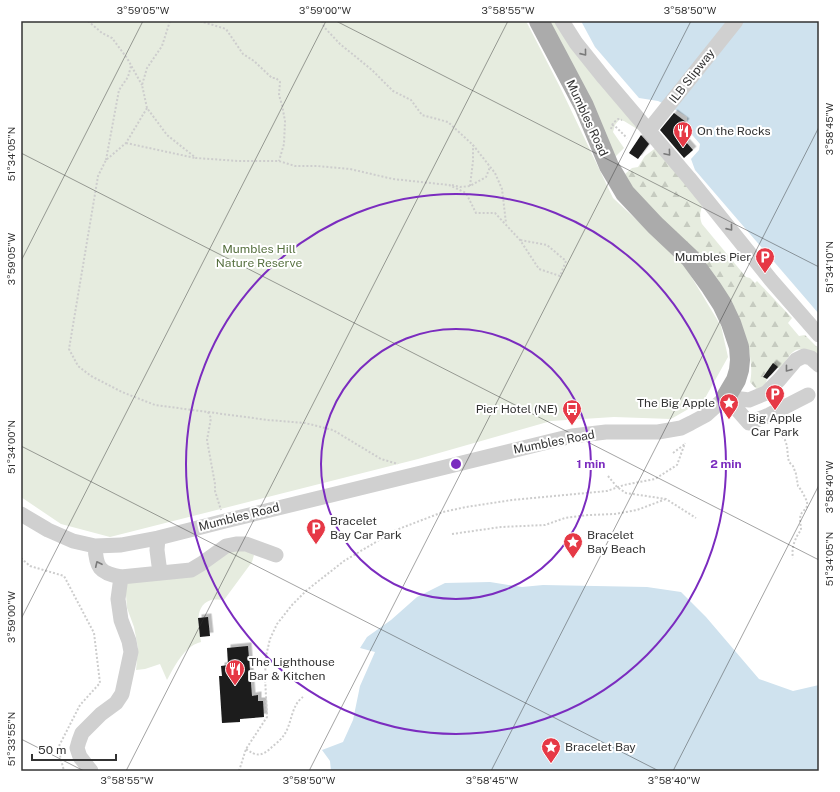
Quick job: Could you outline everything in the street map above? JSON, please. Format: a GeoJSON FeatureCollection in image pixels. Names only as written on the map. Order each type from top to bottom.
{"type":"FeatureCollection","features":[{"type":"Feature","properties":{"kind":"main road","name":"Mumbles Road"},"geometry":{"type":"LineString","coordinates":[[539,21],[584,106],[610,166],[625,193],[655,225],[690,258],[722,304],[731,323],[739,347],[740,360],[736,380],[726,397]]}},
{"type":"Feature","properties":{"kind":"street"},"geometry":{"type":"LineString","coordinates":[[562,21],[576,43],[604,78],[819,335]]}},
{"type":"Feature","properties":{"kind":"street","name":"ILB Slipway"},"geometry":{"type":"LineString","coordinates":[[649,130],[736,21]]}},
{"type":"Feature","properties":{"kind":"street"},"geometry":{"type":"LineString","coordinates":[[726,397],[749,400],[766,393],[796,360],[804,356],[811,358],[819,365]]}},
{"type":"Feature","properties":{"kind":"street"},"geometry":{"type":"LineString","coordinates":[[726,397],[749,423],[808,395]]}},
{"type":"Feature","properties":{"kind":"street","name":"Mumbles Road"},"geometry":{"type":"LineString","coordinates":[[21,514],[60,536],[84,544],[95,546],[121,545],[158,538],[572,436],[606,432],[658,432],[681,428],[706,415],[726,397]]}},
{"type":"Feature","properties":{"kind":"street"},"geometry":{"type":"LineString","coordinates":[[158,538],[157,550],[160,573]]}},
{"type":"Feature","properties":{"kind":"street"},"geometry":{"type":"LineString","coordinates":[[95,546],[96,557],[100,569],[110,575],[120,576],[190,570],[226,546],[236,544],[246,544],[276,555]]}},
{"type":"Feature","properties":{"kind":"street"},"geometry":{"type":"LineString","coordinates":[[91,771],[80,757],[77,748],[79,741],[82,733],[116,703],[122,694],[131,652],[129,641],[121,620],[118,600],[120,576]]}},
{"type":"Feature","properties":{"kind":"path"},"geometry":{"type":"LineString","coordinates":[[88,21],[102,33],[112,38],[127,58],[142,85],[147,108],[167,135],[196,158]]}},
{"type":"Feature","properties":{"kind":"path"},"geometry":{"type":"LineString","coordinates":[[142,85],[147,68],[162,46],[170,21]]}},
{"type":"Feature","properties":{"kind":"path"},"geometry":{"type":"LineString","coordinates":[[200,21],[226,29],[243,54],[254,61],[272,78],[276,78],[280,82],[279,95],[285,121],[284,144],[279,161]]}},
{"type":"Feature","properties":{"kind":"path"},"geometry":{"type":"LineString","coordinates":[[204,21],[210,24]]}},
{"type":"Feature","properties":{"kind":"path"},"geometry":{"type":"LineString","coordinates":[[322,21],[324,28],[340,44],[372,70],[393,91],[411,100],[422,115],[448,122],[473,145],[495,173],[502,189],[506,224]]}},
{"type":"Feature","properties":{"kind":"path"},"geometry":{"type":"LineString","coordinates":[[131,66],[128,78],[119,90],[106,160],[98,176],[69,349],[78,366],[91,376],[122,392],[155,405],[268,420],[305,423],[333,430],[381,459],[422,472]]}},
{"type":"Feature","properties":{"kind":"path"},"geometry":{"type":"LineString","coordinates":[[106,160],[126,143],[147,108]]}},
{"type":"Feature","properties":{"kind":"path"},"geometry":{"type":"LineString","coordinates":[[626,121],[618,119],[612,125],[615,126],[627,138]]}},
{"type":"Feature","properties":{"kind":"path"},"geometry":{"type":"LineString","coordinates":[[126,143],[196,158],[238,161],[279,161],[295,166],[350,169],[393,179],[460,186],[470,186],[486,177],[490,167]]}},
{"type":"Feature","properties":{"kind":"path"},"geometry":{"type":"LineString","coordinates":[[470,186],[473,145]]}},
{"type":"Feature","properties":{"kind":"path"},"geometry":{"type":"LineString","coordinates":[[450,185],[466,193],[476,213],[496,213],[520,240],[539,269],[560,276],[566,261],[548,245],[520,240]]}},
{"type":"Feature","properties":{"kind":"path"},"geometry":{"type":"LineString","coordinates":[[208,412],[211,418],[206,440],[215,484],[215,491],[225,521]]}},
{"type":"Feature","properties":{"kind":"path"},"geometry":{"type":"LineString","coordinates":[[769,414],[785,440],[789,462],[793,466],[798,486],[808,502],[808,506],[802,512],[800,517],[801,530],[792,550],[793,558]]}},
{"type":"Feature","properties":{"kind":"path"},"geometry":{"type":"LineString","coordinates":[[239,771],[246,749],[267,717],[265,677],[266,656],[270,639],[277,624],[292,605],[307,590],[344,561],[396,530],[443,512],[512,500],[606,491],[624,485],[655,479],[677,465],[685,443]]}},
{"type":"Feature","properties":{"kind":"path"},"geometry":{"type":"LineString","coordinates":[[608,476],[617,488],[626,493],[666,499],[696,518]]}},
{"type":"Feature","properties":{"kind":"path"},"geometry":{"type":"LineString","coordinates":[[452,534],[501,527],[545,525],[564,518],[615,514],[637,510],[666,499]]}},
{"type":"Feature","properties":{"kind":"path"},"geometry":{"type":"LineString","coordinates":[[21,558],[30,566],[64,576],[94,633],[100,683],[80,705],[58,748],[64,771]]}},
{"type":"Feature","properties":{"kind":"path"},"geometry":{"type":"LineString","coordinates":[[246,749],[259,755],[267,752],[284,736],[294,710],[299,700],[303,697]]}},
{"type":"Feature","properties":{"kind":"green space","name":"Mumbles Hill Nature Reserve"},"geometry":{"type":"Polygon","coordinates":[[[21,21],[526,21],[561,89],[613,198],[683,263],[721,326],[728,357],[704,400],[671,419],[614,417],[551,421],[418,459],[110,537],[61,524],[21,497],[21,21]]]}},
{"type":"Feature","properties":{"kind":"green space"},"geometry":{"type":"Polygon","coordinates":[[[545,21],[560,21],[642,132],[624,121],[619,120],[615,125],[613,132],[624,148],[614,158],[545,21]]]}},
{"type":"Feature","properties":{"kind":"green space"},"geometry":{"type":"Polygon","coordinates":[[[657,147],[703,204],[700,214],[702,224],[746,277],[750,278],[755,283],[757,281],[792,318],[788,323],[799,336],[805,335],[819,349],[819,360],[808,352],[801,349],[797,350],[790,354],[781,370],[773,364],[763,376],[767,379],[766,383],[758,391],[750,382],[751,368],[748,345],[649,217],[625,174],[632,168],[638,167],[645,156],[657,147]]]}},
{"type":"Feature","properties":{"kind":"green space"},"geometry":{"type":"Polygon","coordinates":[[[228,548],[249,552],[254,555],[252,562],[224,600],[211,600],[205,603],[202,607],[198,618],[201,642],[193,645],[184,653],[167,680],[160,664],[145,669],[136,670],[138,648],[134,627],[127,608],[125,583],[171,576],[228,548]]]}},
{"type":"Feature","properties":{"kind":"water"},"geometry":{"type":"Polygon","coordinates":[[[581,21],[819,21],[819,314],[695,170],[691,159],[699,150],[700,144],[687,129],[687,117],[658,101],[639,98],[595,47],[581,21]]]}},
{"type":"Feature","properties":{"kind":"water"},"geometry":{"type":"Polygon","coordinates":[[[490,582],[522,587],[543,585],[647,587],[681,592],[706,617],[759,679],[793,691],[819,685],[819,771],[331,771],[330,761],[322,750],[343,742],[353,720],[360,686],[375,652],[360,648],[367,637],[391,620],[417,597],[445,583],[490,582]]]}},
{"type":"Feature","properties":{"kind":"building"},"geometry":{"type":"Polygon","coordinates":[[[674,113],[686,122],[678,133],[693,150],[684,158],[660,130],[674,113]]]}},
{"type":"Feature","properties":{"kind":"building"},"geometry":{"type":"Polygon","coordinates":[[[641,135],[649,144],[638,159],[629,153],[641,135]]]}},
{"type":"Feature","properties":{"kind":"building"},"geometry":{"type":"Polygon","coordinates":[[[773,363],[778,367],[767,379],[763,377],[773,363]]]}},
{"type":"Feature","properties":{"kind":"building"},"geometry":{"type":"Polygon","coordinates":[[[208,617],[210,636],[200,637],[198,618],[208,617]]]}},
{"type":"Feature","properties":{"kind":"building","name":"The Lighthouse Bar & Kitchen"},"geometry":{"type":"Polygon","coordinates":[[[248,646],[252,696],[258,695],[258,701],[263,701],[264,717],[240,719],[240,722],[222,723],[219,676],[222,676],[221,666],[228,665],[227,648],[248,646]]]}},
{"type":"Feature","properties":{"kind":"place","name":"On the Rocks"},"geometry":{"type":"Point","coordinates":[683,148]}},
{"type":"Feature","properties":{"kind":"place","name":"Mumbles Pier"},"geometry":{"type":"Point","coordinates":[765,274]}},
{"type":"Feature","properties":{"kind":"place","name":"Big Apple Car Park"},"geometry":{"type":"Point","coordinates":[775,411]}},
{"type":"Feature","properties":{"kind":"place","name":"The Big Apple"},"geometry":{"type":"Point","coordinates":[729,420]}},
{"type":"Feature","properties":{"kind":"place","name":"Pier Hotel (NE)"},"geometry":{"type":"Point","coordinates":[572,426]}},
{"type":"Feature","properties":{"kind":"place","name":"Bracelet Bay Car Park"},"geometry":{"type":"Point","coordinates":[316,545]}},
{"type":"Feature","properties":{"kind":"place","name":"Bracelet Bay Beach"},"geometry":{"type":"Point","coordinates":[573,559]}},
{"type":"Feature","properties":{"kind":"place","name":"The Lighthouse Bar & Kitchen"},"geometry":{"type":"Point","coordinates":[235,686]}},
{"type":"Feature","properties":{"kind":"place","name":"Bracelet Bay"},"geometry":{"type":"Point","coordinates":[551,764]}}]}
